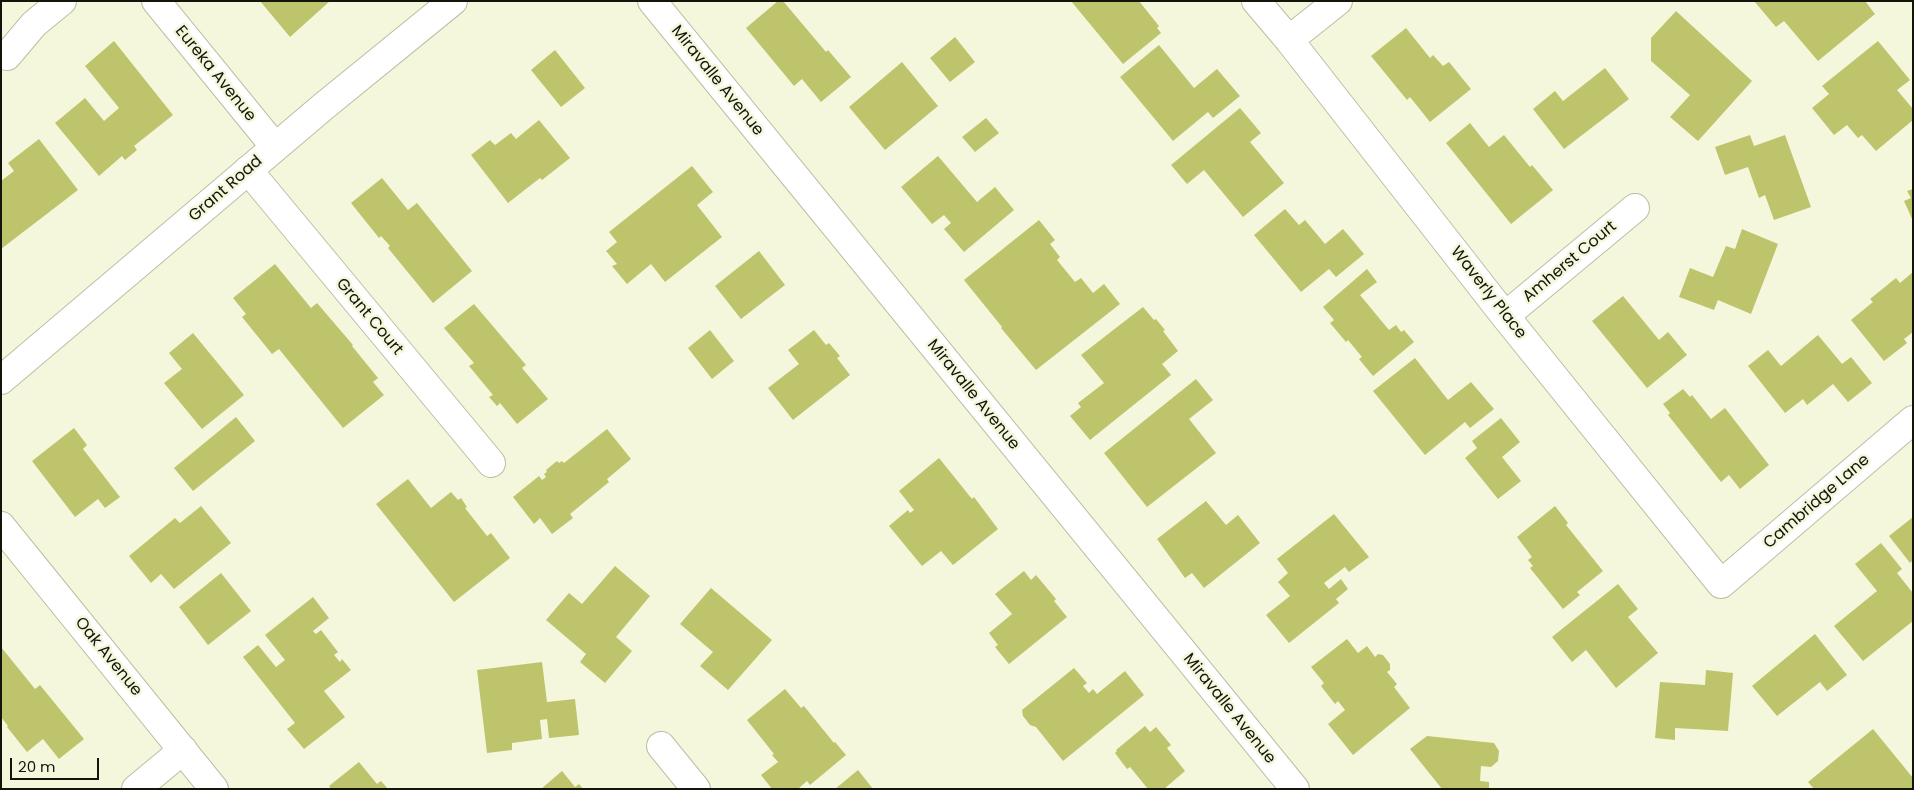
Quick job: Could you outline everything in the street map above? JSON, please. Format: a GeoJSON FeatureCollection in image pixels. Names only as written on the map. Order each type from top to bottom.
{"type":"FeatureCollection","features":[{"type":"Feature","properties":{"kind":"street"},"geometry":{"type":"LineString","coordinates":[[6,56],[34,24],[62,1]]}},
{"type":"Feature","properties":{"kind":"street","name":"Eureka Avenue"},"geometry":{"type":"LineString","coordinates":[[156,1],[275,147]]}},
{"type":"Feature","properties":{"kind":"street","name":"Grant Road"},"geometry":{"type":"LineString","coordinates":[[1,380],[275,147],[453,1]]}},
{"type":"Feature","properties":{"kind":"street","name":"Miravalle Avenue"},"geometry":{"type":"LineString","coordinates":[[652,1],[1294,789]]}},
{"type":"Feature","properties":{"kind":"street","name":"Waverly Place"},"geometry":{"type":"LineString","coordinates":[[1256,1],[1289,40],[1505,316],[1721,584]]}},
{"type":"Feature","properties":{"kind":"street"},"geometry":{"type":"LineString","coordinates":[[1289,40],[1338,1]]}},
{"type":"Feature","properties":{"kind":"street","name":"Grant Court"},"geometry":{"type":"LineString","coordinates":[[248,170],[491,463]]}},
{"type":"Feature","properties":{"kind":"street","name":"Amherst Court"},"geometry":{"type":"LineString","coordinates":[[1505,316],[1635,208]]}},
{"type":"Feature","properties":{"kind":"street","name":"Cambridge Lane"},"geometry":{"type":"LineString","coordinates":[[1721,584],[1913,420]]}},
{"type":"Feature","properties":{"kind":"street","name":"Oak Avenue"},"geometry":{"type":"LineString","coordinates":[[1,526],[214,789]]}},
{"type":"Feature","properties":{"kind":"street"},"geometry":{"type":"LineString","coordinates":[[661,746],[696,789]]}},
{"type":"Feature","properties":{"kind":"street"},"geometry":{"type":"LineString","coordinates":[[136,789],[183,750]]}},
{"type":"Feature","properties":{"kind":"building"},"geometry":{"type":"Polygon","coordinates":[[[260,1],[330,1],[290,37],[260,1]]]}},
{"type":"Feature","properties":{"kind":"building"},"geometry":{"type":"Polygon","coordinates":[[[778,1],[783,1],[826,52],[828,50],[851,77],[821,102],[802,79],[794,86],[746,28],[778,1]]]}},
{"type":"Feature","properties":{"kind":"building"},"geometry":{"type":"Polygon","coordinates":[[[1071,1],[1139,1],[1159,26],[1157,28],[1161,33],[1123,64],[1071,1]]]}},
{"type":"Feature","properties":{"kind":"building"},"geometry":{"type":"Polygon","coordinates":[[[1754,1],[1865,1],[1875,14],[1818,61],[1784,21],[1776,27],[1754,1]]]}},
{"type":"Feature","properties":{"kind":"building"},"geometry":{"type":"Polygon","coordinates":[[[1676,11],[1752,81],[1698,141],[1670,117],[1690,95],[1651,61],[1651,38],[1676,11]]]}},
{"type":"Feature","properties":{"kind":"building"},"geometry":{"type":"Polygon","coordinates":[[[1406,28],[1430,58],[1433,55],[1443,66],[1449,62],[1471,89],[1430,122],[1410,97],[1407,100],[1371,56],[1406,28]]]}},
{"type":"Feature","properties":{"kind":"building"},"geometry":{"type":"Polygon","coordinates":[[[955,37],[975,62],[950,82],[930,58],[955,37]]]}},
{"type":"Feature","properties":{"kind":"building"},"geometry":{"type":"Polygon","coordinates":[[[114,41],[173,115],[134,146],[137,150],[125,160],[122,156],[99,176],[55,123],[85,98],[104,121],[119,108],[85,66],[114,41]]]}},
{"type":"Feature","properties":{"kind":"building"},"geometry":{"type":"Polygon","coordinates":[[[1878,41],[1910,80],[1897,90],[1913,109],[1913,120],[1876,151],[1862,135],[1858,138],[1847,125],[1834,135],[1812,108],[1829,94],[1822,86],[1878,41]]]}},
{"type":"Feature","properties":{"kind":"building"},"geometry":{"type":"Polygon","coordinates":[[[1159,45],[1194,88],[1217,69],[1240,96],[1213,118],[1208,112],[1173,141],[1120,77],[1159,45]]]}},
{"type":"Feature","properties":{"kind":"building"},"geometry":{"type":"Polygon","coordinates":[[[555,50],[585,88],[561,107],[531,70],[555,50]]]}},
{"type":"Feature","properties":{"kind":"building"},"geometry":{"type":"Polygon","coordinates":[[[902,62],[938,106],[885,150],[849,107],[902,62]]]}},
{"type":"Feature","properties":{"kind":"building"},"geometry":{"type":"Polygon","coordinates":[[[1605,68],[1629,99],[1564,149],[1533,109],[1555,91],[1563,101],[1605,68]]]}},
{"type":"Feature","properties":{"kind":"building"},"geometry":{"type":"Polygon","coordinates":[[[1240,108],[1261,133],[1250,142],[1284,183],[1243,217],[1204,170],[1187,184],[1171,165],[1240,108]]]}},
{"type":"Feature","properties":{"kind":"building"},"geometry":{"type":"Polygon","coordinates":[[[986,118],[999,133],[975,152],[962,137],[986,118]]]}},
{"type":"Feature","properties":{"kind":"building"},"geometry":{"type":"Polygon","coordinates":[[[539,120],[570,158],[508,203],[471,155],[490,140],[495,145],[511,133],[516,139],[539,120]]]}},
{"type":"Feature","properties":{"kind":"building"},"geometry":{"type":"Polygon","coordinates":[[[1470,123],[1489,147],[1504,135],[1530,167],[1532,165],[1553,190],[1511,224],[1446,143],[1470,123]]]}},
{"type":"Feature","properties":{"kind":"building"},"geometry":{"type":"Polygon","coordinates":[[[1750,135],[1754,146],[1785,135],[1811,207],[1774,220],[1765,195],[1759,198],[1748,167],[1725,175],[1715,147],[1750,135]]]}},
{"type":"Feature","properties":{"kind":"building"},"geometry":{"type":"Polygon","coordinates":[[[39,139],[78,190],[1,249],[1,181],[14,171],[8,163],[39,139]]]}},
{"type":"Feature","properties":{"kind":"building"},"geometry":{"type":"Polygon","coordinates":[[[938,156],[977,202],[995,187],[1014,210],[964,252],[944,229],[951,223],[944,215],[932,224],[901,187],[938,156]]]}},
{"type":"Feature","properties":{"kind":"building"},"geometry":{"type":"Polygon","coordinates":[[[692,166],[713,192],[697,205],[722,237],[665,282],[651,264],[627,284],[612,266],[617,264],[606,251],[617,242],[609,232],[692,166]]]}},
{"type":"Feature","properties":{"kind":"building"},"geometry":{"type":"Polygon","coordinates":[[[382,178],[408,210],[417,203],[472,271],[433,303],[388,248],[390,246],[381,236],[379,238],[351,203],[382,178]]]}},
{"type":"Feature","properties":{"kind":"building"},"geometry":{"type":"Polygon","coordinates":[[[1913,189],[1913,221],[1904,201],[1911,198],[1907,191],[1913,189]]]}},
{"type":"Feature","properties":{"kind":"building"},"geometry":{"type":"Polygon","coordinates":[[[1285,209],[1299,225],[1305,220],[1325,244],[1343,229],[1364,254],[1336,277],[1329,269],[1301,292],[1254,235],[1285,209]]]}},
{"type":"Feature","properties":{"kind":"building"},"geometry":{"type":"Polygon","coordinates":[[[1039,220],[1055,240],[1050,244],[1060,257],[1057,260],[1075,282],[1081,278],[1093,293],[1104,284],[1120,304],[1036,370],[964,280],[1039,220]]]}},
{"type":"Feature","properties":{"kind":"building"},"geometry":{"type":"Polygon","coordinates":[[[1742,229],[1778,244],[1751,314],[1718,300],[1714,310],[1679,297],[1690,268],[1713,277],[1726,246],[1735,249],[1742,229]]]}},
{"type":"Feature","properties":{"kind":"building"},"geometry":{"type":"Polygon","coordinates":[[[759,251],[785,285],[741,319],[715,286],[759,251]]]}},
{"type":"Feature","properties":{"kind":"building"},"geometry":{"type":"Polygon","coordinates":[[[275,264],[311,308],[317,303],[378,378],[373,382],[384,395],[343,428],[279,349],[272,354],[242,317],[246,314],[233,298],[275,264]]]}},
{"type":"Feature","properties":{"kind":"building"},"geometry":{"type":"Polygon","coordinates":[[[1367,269],[1377,282],[1360,295],[1389,330],[1396,325],[1401,332],[1404,330],[1414,342],[1373,376],[1359,359],[1362,357],[1330,323],[1334,320],[1323,307],[1367,269]]]}},
{"type":"Feature","properties":{"kind":"building"},"geometry":{"type":"Polygon","coordinates":[[[1913,272],[1913,332],[1904,339],[1907,343],[1884,361],[1851,320],[1873,302],[1870,299],[1896,278],[1900,283],[1913,272]]]}},
{"type":"Feature","properties":{"kind":"building"},"geometry":{"type":"Polygon","coordinates":[[[1623,296],[1659,340],[1668,332],[1687,355],[1647,388],[1592,321],[1623,296]]]}},
{"type":"Feature","properties":{"kind":"building"},"geometry":{"type":"Polygon","coordinates":[[[474,304],[526,365],[522,368],[548,399],[517,424],[500,403],[497,406],[489,397],[493,395],[469,366],[474,363],[444,328],[474,304]]]}},
{"type":"Feature","properties":{"kind":"building"},"geometry":{"type":"Polygon","coordinates":[[[1143,307],[1165,330],[1163,331],[1178,351],[1162,364],[1171,375],[1090,440],[1070,416],[1081,407],[1078,403],[1104,383],[1081,355],[1143,307]]]}},
{"type":"Feature","properties":{"kind":"building"},"geometry":{"type":"Polygon","coordinates":[[[710,330],[734,361],[712,379],[688,348],[710,330]]]}},
{"type":"Feature","properties":{"kind":"building"},"geometry":{"type":"Polygon","coordinates":[[[814,330],[826,345],[829,343],[840,356],[837,358],[850,375],[793,420],[768,388],[799,364],[788,350],[814,330]]]}},
{"type":"Feature","properties":{"kind":"building"},"geometry":{"type":"Polygon","coordinates":[[[193,333],[244,395],[202,429],[164,383],[182,369],[169,353],[193,333]]]}},
{"type":"Feature","properties":{"kind":"building"},"geometry":{"type":"Polygon","coordinates":[[[1818,335],[1842,364],[1851,357],[1872,383],[1848,402],[1833,384],[1807,405],[1803,399],[1785,413],[1748,366],[1768,350],[1781,366],[1818,335]]]}},
{"type":"Feature","properties":{"kind":"building"},"geometry":{"type":"Polygon","coordinates":[[[1415,358],[1448,400],[1471,382],[1494,409],[1470,428],[1465,422],[1425,455],[1373,391],[1415,358]]]}},
{"type":"Feature","properties":{"kind":"building"},"geometry":{"type":"Polygon","coordinates":[[[1196,379],[1213,400],[1189,419],[1216,453],[1147,507],[1104,453],[1196,379]]]}},
{"type":"Feature","properties":{"kind":"building"},"geometry":{"type":"Polygon","coordinates":[[[1683,389],[1690,397],[1692,395],[1711,419],[1725,408],[1769,465],[1740,489],[1729,475],[1721,482],[1668,415],[1670,413],[1663,404],[1683,389]]]}},
{"type":"Feature","properties":{"kind":"building"},"geometry":{"type":"Polygon","coordinates":[[[236,417],[255,441],[193,491],[174,468],[236,417]]]}},
{"type":"Feature","properties":{"kind":"building"},"geometry":{"type":"Polygon","coordinates":[[[1501,418],[1520,442],[1502,457],[1521,481],[1498,499],[1465,458],[1477,448],[1472,441],[1501,418]]]}},
{"type":"Feature","properties":{"kind":"building"},"geometry":{"type":"Polygon","coordinates":[[[74,428],[87,445],[83,449],[120,497],[105,508],[98,499],[75,517],[32,461],[74,428]]]}},
{"type":"Feature","properties":{"kind":"building"},"geometry":{"type":"Polygon","coordinates":[[[607,429],[631,459],[607,479],[609,482],[570,514],[573,518],[552,534],[540,518],[534,524],[513,497],[539,476],[542,480],[546,477],[544,474],[547,472],[546,470],[557,461],[564,463],[607,429]]]}},
{"type":"Feature","properties":{"kind":"building"},"geometry":{"type":"Polygon","coordinates":[[[939,458],[972,499],[974,497],[998,529],[953,565],[941,551],[922,566],[889,526],[908,510],[910,513],[914,510],[899,491],[939,458]]]}},
{"type":"Feature","properties":{"kind":"building"},"geometry":{"type":"Polygon","coordinates":[[[408,479],[431,508],[451,492],[458,500],[461,498],[467,507],[465,508],[487,536],[491,533],[510,558],[454,602],[376,504],[408,479]]]}},
{"type":"Feature","properties":{"kind":"building"},"geometry":{"type":"Polygon","coordinates":[[[1206,501],[1226,525],[1238,515],[1260,543],[1204,588],[1192,573],[1185,578],[1157,539],[1206,501]]]}},
{"type":"Feature","properties":{"kind":"building"},"geometry":{"type":"Polygon","coordinates":[[[201,506],[231,543],[174,589],[161,574],[151,583],[129,556],[175,518],[180,523],[201,506]]]}},
{"type":"Feature","properties":{"kind":"building"},"geometry":{"type":"Polygon","coordinates":[[[1555,506],[1568,523],[1566,525],[1603,571],[1577,592],[1580,595],[1563,609],[1530,568],[1533,566],[1528,560],[1532,557],[1517,537],[1555,506]]]}},
{"type":"Feature","properties":{"kind":"building"},"geometry":{"type":"Polygon","coordinates":[[[1334,514],[1369,557],[1349,572],[1345,567],[1324,583],[1329,589],[1341,579],[1348,589],[1336,599],[1339,603],[1289,643],[1266,615],[1290,596],[1278,582],[1288,573],[1277,559],[1334,514]]]}},
{"type":"Feature","properties":{"kind":"building"},"geometry":{"type":"Polygon","coordinates":[[[1913,517],[1913,560],[1910,563],[1889,536],[1913,517]]]}},
{"type":"Feature","properties":{"kind":"building"},"geometry":{"type":"Polygon","coordinates":[[[1881,543],[1902,569],[1897,573],[1913,593],[1913,621],[1863,661],[1834,626],[1877,591],[1855,564],[1881,543]]]}},
{"type":"Feature","properties":{"kind":"building"},"geometry":{"type":"Polygon","coordinates":[[[615,566],[650,596],[616,637],[632,651],[605,683],[580,662],[586,654],[546,620],[569,593],[582,604],[615,566]]]}},
{"type":"Feature","properties":{"kind":"building"},"geometry":{"type":"Polygon","coordinates":[[[1024,571],[1031,580],[1036,575],[1056,599],[1054,601],[1067,617],[1009,664],[995,647],[998,645],[989,633],[1012,614],[995,594],[1024,571]]]}},
{"type":"Feature","properties":{"kind":"building"},"geometry":{"type":"Polygon","coordinates":[[[221,573],[251,611],[208,645],[179,607],[221,573]]]}},
{"type":"Feature","properties":{"kind":"building"},"geometry":{"type":"Polygon","coordinates":[[[1618,584],[1638,609],[1628,617],[1658,653],[1616,688],[1586,650],[1572,662],[1552,637],[1618,584]]]}},
{"type":"Feature","properties":{"kind":"building"},"geometry":{"type":"Polygon","coordinates":[[[711,588],[772,640],[728,690],[700,666],[713,652],[680,624],[711,588]]]}},
{"type":"Feature","properties":{"kind":"building"},"geometry":{"type":"Polygon","coordinates":[[[313,597],[329,618],[313,631],[316,634],[321,630],[338,652],[334,655],[340,662],[342,659],[351,670],[324,691],[345,717],[304,749],[287,729],[295,723],[243,657],[258,645],[276,667],[285,660],[265,635],[313,597]]]}},
{"type":"Feature","properties":{"kind":"building"},"geometry":{"type":"Polygon","coordinates":[[[1815,634],[1847,675],[1827,691],[1820,682],[1777,716],[1752,686],[1815,634]]]}},
{"type":"Feature","properties":{"kind":"building"},"geometry":{"type":"Polygon","coordinates":[[[1347,639],[1358,653],[1367,646],[1375,657],[1378,654],[1383,655],[1390,664],[1390,670],[1387,672],[1397,684],[1394,687],[1410,708],[1353,755],[1328,724],[1345,710],[1338,701],[1335,704],[1321,686],[1324,683],[1311,667],[1347,639]]]}},
{"type":"Feature","properties":{"kind":"building"},"geometry":{"type":"Polygon","coordinates":[[[1,647],[35,689],[40,685],[84,739],[59,759],[43,739],[27,752],[1,717],[1,647]]]}},
{"type":"Feature","properties":{"kind":"building"},"geometry":{"type":"Polygon","coordinates":[[[542,662],[547,702],[575,699],[579,735],[549,738],[547,719],[540,720],[542,739],[512,743],[512,750],[487,753],[477,670],[542,662]]]}},
{"type":"Feature","properties":{"kind":"building"},"geometry":{"type":"Polygon","coordinates":[[[1074,668],[1087,683],[1083,686],[1089,693],[1093,689],[1097,694],[1125,671],[1144,695],[1063,761],[1036,727],[1030,725],[1023,716],[1022,710],[1074,668]]]}},
{"type":"Feature","properties":{"kind":"building"},"geometry":{"type":"Polygon","coordinates":[[[1706,670],[1733,673],[1728,731],[1675,728],[1675,740],[1655,738],[1660,682],[1705,685],[1706,670]]]}},
{"type":"Feature","properties":{"kind":"building"},"geometry":{"type":"Polygon","coordinates":[[[785,689],[801,708],[804,706],[846,755],[810,785],[807,781],[798,789],[772,789],[761,775],[778,762],[772,755],[774,754],[747,720],[785,689]]]}},
{"type":"Feature","properties":{"kind":"building"},"geometry":{"type":"Polygon","coordinates":[[[1145,726],[1150,732],[1156,727],[1171,745],[1167,748],[1185,771],[1164,789],[1148,789],[1130,767],[1127,769],[1115,753],[1116,750],[1145,726]]]}},
{"type":"Feature","properties":{"kind":"building"},"geometry":{"type":"Polygon","coordinates":[[[1873,729],[1913,778],[1913,789],[1814,789],[1808,782],[1873,729]]]}},
{"type":"Feature","properties":{"kind":"building"},"geometry":{"type":"Polygon","coordinates":[[[1427,736],[1494,743],[1499,751],[1498,761],[1491,767],[1481,766],[1480,781],[1489,782],[1489,789],[1442,789],[1410,749],[1427,736]]]}},
{"type":"Feature","properties":{"kind":"building"},"geometry":{"type":"Polygon","coordinates":[[[359,762],[377,784],[381,781],[388,789],[331,789],[329,786],[359,762]]]}},
{"type":"Feature","properties":{"kind":"building"},"geometry":{"type":"Polygon","coordinates":[[[858,770],[873,789],[835,789],[858,770]]]}},
{"type":"Feature","properties":{"kind":"building"},"geometry":{"type":"Polygon","coordinates":[[[562,771],[575,787],[579,784],[583,789],[541,789],[562,771]]]}}]}
